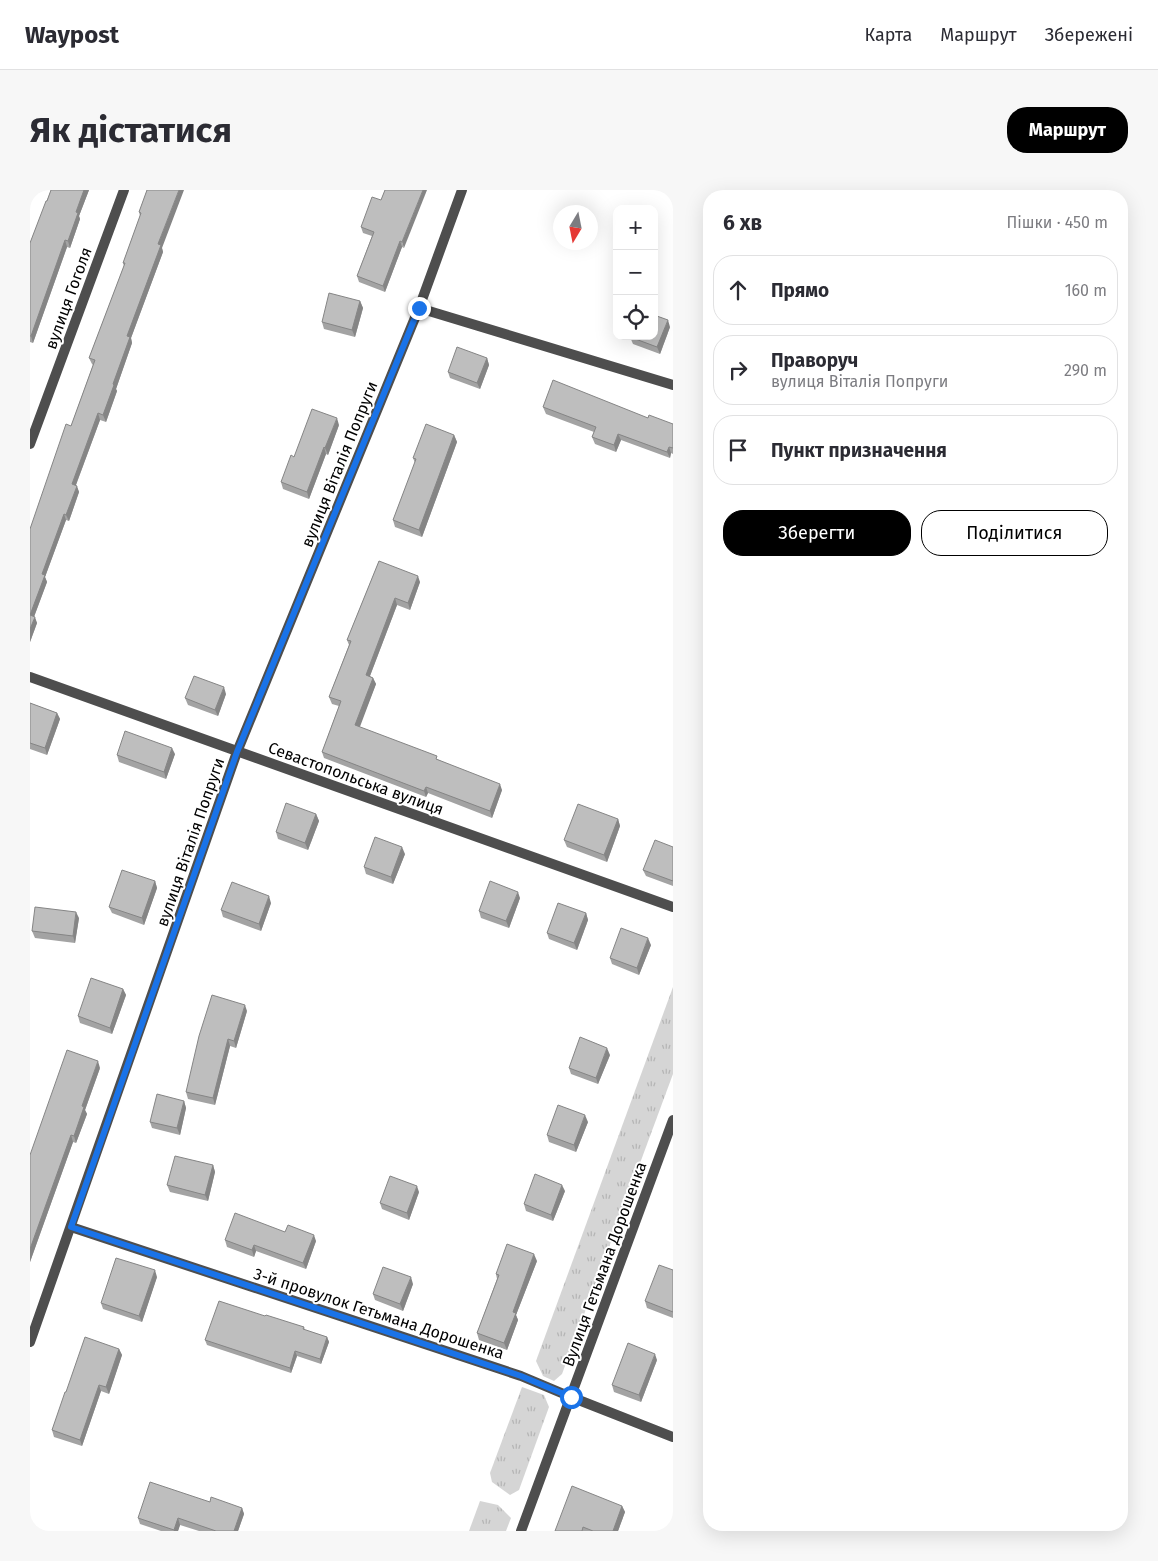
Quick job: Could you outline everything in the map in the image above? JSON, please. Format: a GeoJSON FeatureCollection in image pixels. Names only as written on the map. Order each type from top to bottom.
{"type":"FeatureCollection","features":[{"type":"Feature","properties":{"kind":"street","name":"вулиця Гоголя"},"geometry":{"type":"LineString","coordinates":[[30,444],[124,190]]}},
{"type":"Feature","properties":{"kind":"street","name":"вулиця Віталія Попруги"},"geometry":{"type":"LineString","coordinates":[[30,1342],[237,752],[419,308],[462,190]]}},
{"type":"Feature","properties":{"kind":"street"},"geometry":{"type":"LineString","coordinates":[[419,308],[673,385]]}},
{"type":"Feature","properties":{"kind":"street","name":"Севастопольська вулиця"},"geometry":{"type":"LineString","coordinates":[[30,677],[673,907]]}},
{"type":"Feature","properties":{"kind":"street","name":"Вулиця Гетьмана Дорошенка"},"geometry":{"type":"LineString","coordinates":[[521,1531],[673,1120]]}},
{"type":"Feature","properties":{"kind":"street","name":"3-й провулок Гетьмана Дорошенка"},"geometry":{"type":"LineString","coordinates":[[71,1227],[521,1376],[673,1437]]}},
{"type":"Feature","properties":{"kind":"green space"},"geometry":{"type":"Polygon","coordinates":[[[673,987],[673,1074],[562,1374],[554,1381],[543,1376],[536,1361],[673,987]]]}},
{"type":"Feature","properties":{"kind":"green space"},"geometry":{"type":"Polygon","coordinates":[[[522,1387],[544,1395],[549,1407],[519,1490],[510,1495],[492,1482],[490,1473],[522,1387]]]}},
{"type":"Feature","properties":{"kind":"green space"},"geometry":{"type":"Polygon","coordinates":[[[480,1501],[498,1505],[511,1518],[506,1531],[469,1531],[480,1501]]]}},
{"type":"Feature","properties":{"kind":"building"},"geometry":{"type":"Polygon","coordinates":[[[51,190],[84,190],[68,241],[65,240],[30,336],[30,243],[51,190]]]}},
{"type":"Feature","properties":{"kind":"building"},"geometry":{"type":"Polygon","coordinates":[[[147,190],[179,190],[158,244],[161,245],[127,336],[130,337],[114,385],[103,415],[98,413],[72,484],[77,486],[66,515],[64,514],[42,574],[45,575],[30,615],[30,529],[66,424],[71,426],[95,360],[89,358],[125,263],[123,263],[141,213],[139,212],[147,190]]]}},
{"type":"Feature","properties":{"kind":"building"},"geometry":{"type":"Polygon","coordinates":[[[385,190],[423,190],[402,242],[400,241],[383,286],[357,276],[374,232],[361,227],[372,197],[381,200],[385,190]]]}},
{"type":"Feature","properties":{"kind":"building"},"geometry":{"type":"Polygon","coordinates":[[[329,293],[360,301],[352,330],[322,322],[329,293]]]}},
{"type":"Feature","properties":{"kind":"building"},"geometry":{"type":"Polygon","coordinates":[[[658,316],[668,320],[657,347],[638,340],[658,340],[658,316]]]}},
{"type":"Feature","properties":{"kind":"building"},"geometry":{"type":"Polygon","coordinates":[[[457,347],[487,358],[477,383],[448,372],[457,347]]]}},
{"type":"Feature","properties":{"kind":"building"},"geometry":{"type":"Polygon","coordinates":[[[553,380],[648,418],[649,415],[673,424],[673,448],[669,447],[667,452],[618,434],[614,445],[592,437],[596,427],[543,407],[553,380]]]}},
{"type":"Feature","properties":{"kind":"building"},"geometry":{"type":"Polygon","coordinates":[[[312,409],[337,418],[307,492],[281,482],[291,455],[294,457],[312,409]]]}},
{"type":"Feature","properties":{"kind":"building"},"geometry":{"type":"Polygon","coordinates":[[[426,424],[454,435],[419,530],[393,520],[416,459],[413,458],[426,424]]]}},
{"type":"Feature","properties":{"kind":"building"},"geometry":{"type":"Polygon","coordinates":[[[379,561],[418,576],[408,603],[395,598],[366,675],[373,678],[355,725],[437,756],[436,759],[500,784],[490,811],[426,787],[424,791],[322,752],[341,701],[329,697],[351,641],[347,640],[379,561]]]}},
{"type":"Feature","properties":{"kind":"building"},"geometry":{"type":"Polygon","coordinates":[[[30,615],[35,617],[30,629],[30,615]]]}},
{"type":"Feature","properties":{"kind":"building"},"geometry":{"type":"Polygon","coordinates":[[[194,676],[224,687],[215,710],[185,698],[194,676]]]}},
{"type":"Feature","properties":{"kind":"building"},"geometry":{"type":"Polygon","coordinates":[[[30,703],[57,713],[45,748],[30,743],[30,703]]]}},
{"type":"Feature","properties":{"kind":"building"},"geometry":{"type":"Polygon","coordinates":[[[125,731],[172,748],[164,772],[117,755],[125,731]]]}},
{"type":"Feature","properties":{"kind":"building"},"geometry":{"type":"Polygon","coordinates":[[[286,803],[316,814],[305,843],[276,832],[286,803]]]}},
{"type":"Feature","properties":{"kind":"building"},"geometry":{"type":"Polygon","coordinates":[[[578,804],[618,819],[604,855],[564,840],[578,804]]]}},
{"type":"Feature","properties":{"kind":"building"},"geometry":{"type":"Polygon","coordinates":[[[375,837],[402,847],[391,877],[364,867],[375,837]]]}},
{"type":"Feature","properties":{"kind":"building"},"geometry":{"type":"Polygon","coordinates":[[[655,840],[673,847],[673,881],[643,870],[655,840]]]}},
{"type":"Feature","properties":{"kind":"building"},"geometry":{"type":"Polygon","coordinates":[[[122,870],[155,881],[142,918],[109,907],[122,870]]]}},
{"type":"Feature","properties":{"kind":"building"},"geometry":{"type":"Polygon","coordinates":[[[490,881],[518,892],[506,921],[479,911],[490,881]]]}},
{"type":"Feature","properties":{"kind":"building"},"geometry":{"type":"Polygon","coordinates":[[[232,882],[269,896],[259,924],[221,910],[232,882]]]}},
{"type":"Feature","properties":{"kind":"building"},"geometry":{"type":"Polygon","coordinates":[[[558,903],[586,913],[574,943],[547,933],[558,903]]]}},
{"type":"Feature","properties":{"kind":"building"},"geometry":{"type":"Polygon","coordinates":[[[35,907],[76,912],[73,936],[32,931],[35,907]]]}},
{"type":"Feature","properties":{"kind":"building"},"geometry":{"type":"Polygon","coordinates":[[[621,928],[648,938],[637,968],[610,958],[621,928]]]}},
{"type":"Feature","properties":{"kind":"building"},"geometry":{"type":"Polygon","coordinates":[[[91,978],[123,989],[110,1028],[78,1016],[91,978]]]}},
{"type":"Feature","properties":{"kind":"building"},"geometry":{"type":"Polygon","coordinates":[[[212,995],[245,1005],[234,1041],[228,1039],[213,1098],[186,1092],[199,1036],[212,995]]]}},
{"type":"Feature","properties":{"kind":"building"},"geometry":{"type":"Polygon","coordinates":[[[580,1037],[607,1048],[596,1078],[569,1068],[580,1037]]]}},
{"type":"Feature","properties":{"kind":"building"},"geometry":{"type":"Polygon","coordinates":[[[67,1050],[98,1061],[82,1106],[84,1107],[74,1136],[71,1135],[30,1249],[30,1155],[67,1050]]]}},
{"type":"Feature","properties":{"kind":"building"},"geometry":{"type":"Polygon","coordinates":[[[157,1094],[184,1101],[177,1128],[150,1122],[157,1094]]]}},
{"type":"Feature","properties":{"kind":"building"},"geometry":{"type":"Polygon","coordinates":[[[558,1105],[585,1115],[574,1145],[547,1135],[558,1105]]]}},
{"type":"Feature","properties":{"kind":"building"},"geometry":{"type":"Polygon","coordinates":[[[175,1156],[213,1165],[205,1195],[167,1185],[175,1156]]]}},
{"type":"Feature","properties":{"kind":"building"},"geometry":{"type":"Polygon","coordinates":[[[535,1174],[562,1185],[551,1215],[524,1204],[535,1174]]]}},
{"type":"Feature","properties":{"kind":"building"},"geometry":{"type":"Polygon","coordinates":[[[390,1176],[417,1186],[407,1213],[380,1203],[390,1176]]]}},
{"type":"Feature","properties":{"kind":"building"},"geometry":{"type":"Polygon","coordinates":[[[235,1213],[285,1232],[288,1225],[314,1235],[303,1263],[254,1245],[252,1250],[225,1240],[235,1213]]]}},
{"type":"Feature","properties":{"kind":"building"},"geometry":{"type":"Polygon","coordinates":[[[507,1244],[534,1254],[513,1312],[516,1313],[504,1343],[477,1333],[499,1275],[496,1274],[507,1244]]]}},
{"type":"Feature","properties":{"kind":"building"},"geometry":{"type":"Polygon","coordinates":[[[116,1258],[155,1270],[139,1316],[101,1303],[116,1258]]]}},
{"type":"Feature","properties":{"kind":"building"},"geometry":{"type":"Polygon","coordinates":[[[659,1265],[673,1270],[673,1312],[645,1301],[659,1265]]]}},
{"type":"Feature","properties":{"kind":"building"},"geometry":{"type":"Polygon","coordinates":[[[383,1267],[411,1277],[400,1304],[373,1294],[383,1267]]]}},
{"type":"Feature","properties":{"kind":"building"},"geometry":{"type":"Polygon","coordinates":[[[219,1301],[304,1327],[303,1329],[327,1337],[320,1359],[295,1351],[290,1368],[205,1340],[219,1301]]]}},
{"type":"Feature","properties":{"kind":"building"},"geometry":{"type":"Polygon","coordinates":[[[85,1337],[119,1349],[106,1387],[99,1385],[80,1440],[52,1430],[85,1337]]]}},
{"type":"Feature","properties":{"kind":"building"},"geometry":{"type":"Polygon","coordinates":[[[628,1343],[655,1354],[639,1395],[612,1385],[628,1343]]]}},
{"type":"Feature","properties":{"kind":"building"},"geometry":{"type":"Polygon","coordinates":[[[150,1482],[210,1502],[211,1497],[242,1508],[234,1531],[216,1531],[178,1518],[174,1530],[138,1518],[150,1482]]]}},
{"type":"Feature","properties":{"kind":"building"},"geometry":{"type":"Polygon","coordinates":[[[572,1486],[622,1506],[613,1531],[593,1531],[583,1527],[582,1531],[555,1531],[572,1486]]]}},
{"type":"Feature","properties":{"kind":"route"},"geometry":{"type":"LineString","coordinates":[[419,308],[237,752],[71,1227],[521,1376],[571,1397]]}}]}
